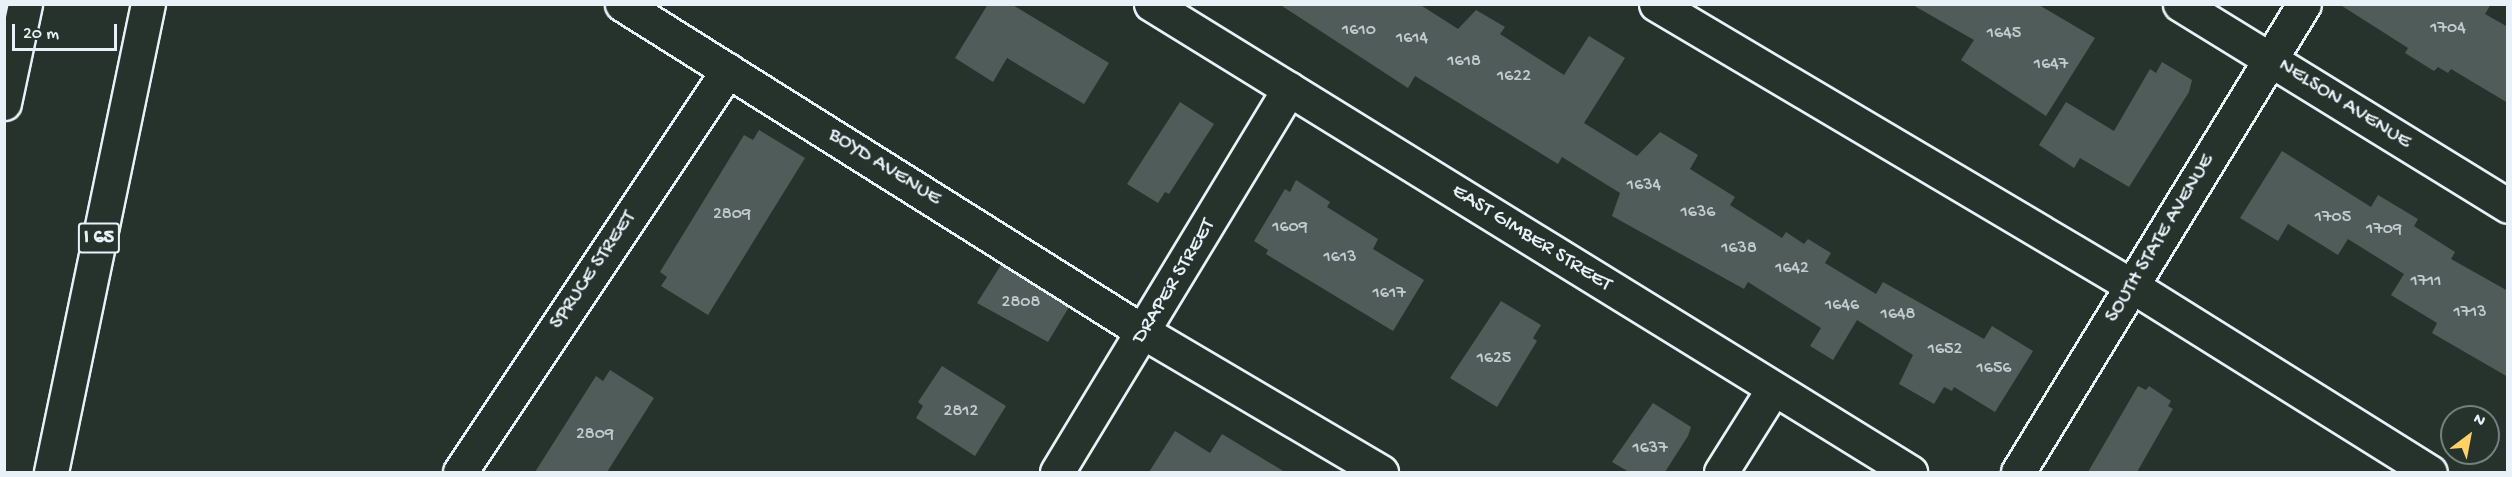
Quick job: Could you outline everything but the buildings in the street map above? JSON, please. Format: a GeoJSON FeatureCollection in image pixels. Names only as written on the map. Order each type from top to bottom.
{"type":"FeatureCollection","features":[{"type":"Feature","properties":{"kind":"main road"},"geometry":{"type":"LineString","coordinates":[[4,103],[25,4]]}},
{"type":"Feature","properties":{"kind":"main road","name":"I 65"},"geometry":{"type":"LineString","coordinates":[[51,472],[148,4]]}},
{"type":"Feature","properties":{"kind":"main road","name":"BOYD AVENUE"},"geometry":{"type":"LineString","coordinates":[[622,4],[1145,333],[1381,472]]}},
{"type":"Feature","properties":{"kind":"main road","name":"EAST GIMBER STREET"},"geometry":{"type":"LineString","coordinates":[[1151,4],[1190,14],[1289,89],[1910,472]]}},
{"type":"Feature","properties":{"kind":"main road"},"geometry":{"type":"LineString","coordinates":[[1656,4],[2132,286],[2430,472]]}},
{"type":"Feature","properties":{"kind":"main road","name":"NELSON AVENUE"},"geometry":{"type":"LineString","coordinates":[[2180,4],[2508,206]]}},
{"type":"Feature","properties":{"kind":"main road","name":"SOUTH STATE AVENUE"},"geometry":{"type":"LineString","coordinates":[[2018,472],[2304,4]]}},
{"type":"Feature","properties":{"kind":"main road","name":"SPRUCE STREET"},"geometry":{"type":"LineString","coordinates":[[460,472],[728,70]]}},
{"type":"Feature","properties":{"kind":"main road","name":"DRAPER STREET"},"geometry":{"type":"LineString","coordinates":[[1057,472],[1145,333],[1289,89]]}},
{"type":"Feature","properties":{"kind":"main road"},"geometry":{"type":"LineString","coordinates":[[1721,472],[1773,389]]}}]}
